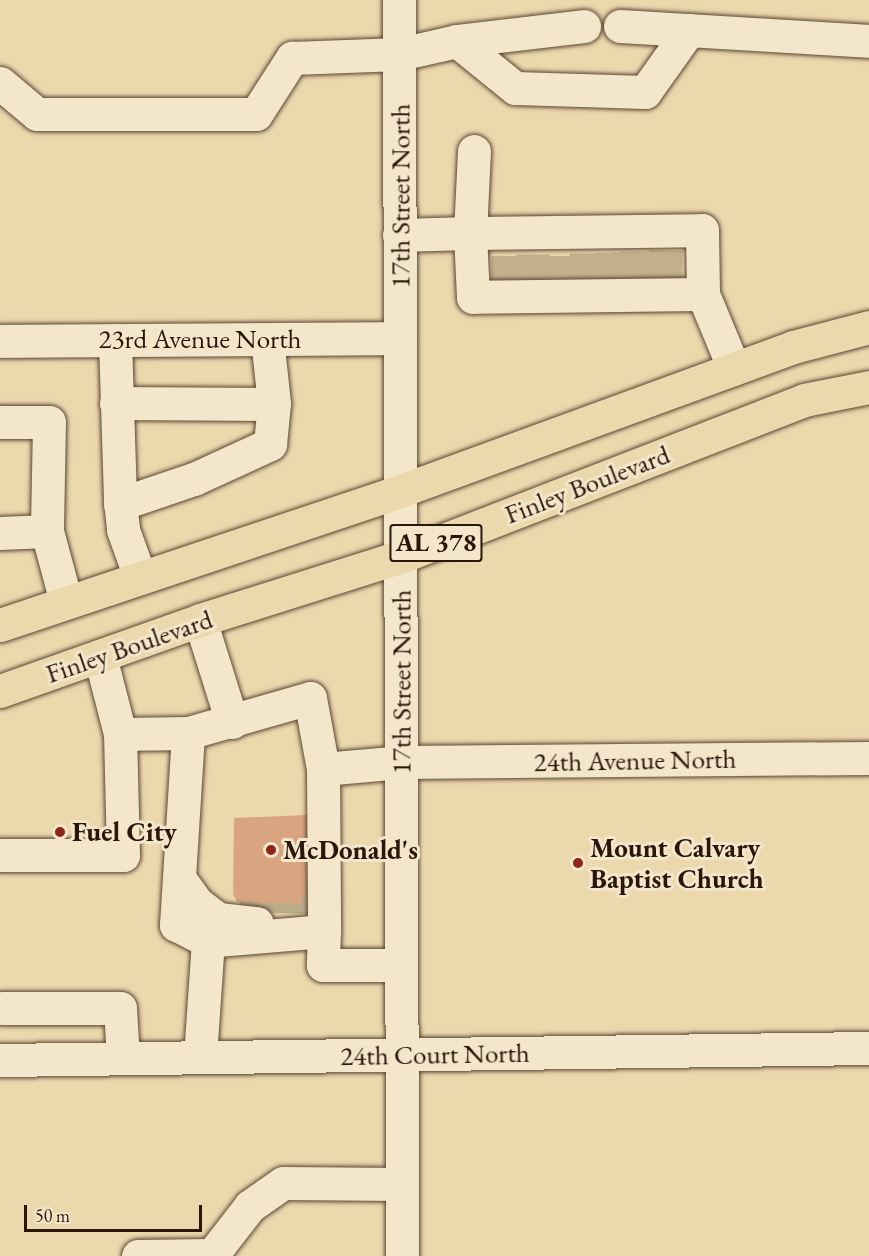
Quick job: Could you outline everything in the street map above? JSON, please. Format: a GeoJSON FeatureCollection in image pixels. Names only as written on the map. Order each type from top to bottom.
{"type":"FeatureCollection","features":[{"type":"Feature","properties":{"kind":"main road","name":"Finley Boulevard"},"geometry":{"type":"LineString","coordinates":[[0,625],[400,491],[793,347],[869,327]]}},
{"type":"Feature","properties":{"kind":"main road","name":"Finley Boulevard"},"geometry":{"type":"LineString","coordinates":[[0,690],[200,621],[400,557],[804,400],[869,387]]}},
{"type":"Feature","properties":{"kind":"street","name":"17th Street North"},"geometry":{"type":"LineString","coordinates":[[399,0],[402,1256]]}},
{"type":"Feature","properties":{"kind":"street"},"geometry":{"type":"LineString","coordinates":[[0,83],[36,114],[256,114],[292,58],[400,54],[457,41],[584,26]]}},
{"type":"Feature","properties":{"kind":"street"},"geometry":{"type":"LineString","coordinates":[[620,26],[869,41]]}},
{"type":"Feature","properties":{"kind":"street"},"geometry":{"type":"LineString","coordinates":[[457,41],[515,88],[645,92],[689,30]]}},
{"type":"Feature","properties":{"kind":"street"},"geometry":{"type":"LineString","coordinates":[[474,151],[470,233],[473,297],[702,230],[703,294],[734,369]]}},
{"type":"Feature","properties":{"kind":"street"},"geometry":{"type":"LineString","coordinates":[[399,235],[470,233],[703,294]]}},
{"type":"Feature","properties":{"kind":"street","name":"23rd Avenue North"},"geometry":{"type":"LineString","coordinates":[[0,341],[400,338]]}},
{"type":"Feature","properties":{"kind":"street"},"geometry":{"type":"LineString","coordinates":[[120,504],[194,479],[270,444],[273,404],[267,339]]}},
{"type":"Feature","properties":{"kind":"street"},"geometry":{"type":"LineString","coordinates":[[115,340],[120,504],[123,530],[140,578]]}},
{"type":"Feature","properties":{"kind":"street"},"geometry":{"type":"LineString","coordinates":[[116,403],[273,404]]}},
{"type":"Feature","properties":{"kind":"street"},"geometry":{"type":"LineString","coordinates":[[0,422],[49,422],[46,531],[66,602]]}},
{"type":"Feature","properties":{"kind":"street"},"geometry":{"type":"LineString","coordinates":[[0,533],[46,531]]}},
{"type":"Feature","properties":{"kind":"street"},"geometry":{"type":"LineString","coordinates":[[200,621],[232,722]]}},
{"type":"Feature","properties":{"kind":"street"},"geometry":{"type":"LineString","coordinates":[[0,855],[123,855],[120,734],[100,656]]}},
{"type":"Feature","properties":{"kind":"street"},"geometry":{"type":"LineString","coordinates":[[120,734],[188,733],[310,698],[323,782],[323,965],[401,965]]}},
{"type":"Feature","properties":{"kind":"street"},"geometry":{"type":"LineString","coordinates":[[188,733],[176,925],[208,940],[324,931]]}},
{"type":"Feature","properties":{"kind":"street","name":"24th Avenue North"},"geometry":{"type":"LineString","coordinates":[[323,782],[401,762],[869,758]]}},
{"type":"Feature","properties":{"kind":"street"},"geometry":{"type":"LineString","coordinates":[[179,878],[196,903],[218,919],[272,923],[299,921],[309,911],[313,895],[314,824],[323,782]]}},
{"type":"Feature","properties":{"kind":"street"},"geometry":{"type":"LineString","coordinates":[[200,1057],[208,940]]}},
{"type":"Feature","properties":{"kind":"street"},"geometry":{"type":"LineString","coordinates":[[0,1060],[1,1007],[120,1008],[123,1058]]}},
{"type":"Feature","properties":{"kind":"street","name":"24th Court North"},"geometry":{"type":"LineString","coordinates":[[0,1060],[869,1048]]}},
{"type":"Feature","properties":{"kind":"street"},"geometry":{"type":"LineString","coordinates":[[138,1256],[212,1255],[250,1206],[283,1183],[402,1184]]}},
{"type":"Feature","properties":{"kind":"building","name":"McDonald's"},"geometry":{"type":"Polygon","coordinates":[[[307,815],[310,881],[306,884],[305,895],[301,896],[301,904],[237,902],[233,894],[234,818],[307,815]]]}},
{"type":"Feature","properties":{"kind":"tunnel"},"geometry":{"type":"LineString","coordinates":[[665,280],[666,250]]}},
{"type":"Feature","properties":{"kind":"tunnel"},"geometry":{"type":"LineString","coordinates":[[637,251],[637,279]]}},
{"type":"Feature","properties":{"kind":"tunnel"},"geometry":{"type":"LineString","coordinates":[[612,252],[613,281]]}},
{"type":"Feature","properties":{"kind":"tunnel"},"geometry":{"type":"LineString","coordinates":[[586,253],[586,281]]}},
{"type":"Feature","properties":{"kind":"tunnel"},"geometry":{"type":"LineString","coordinates":[[533,254],[533,281]]}},
{"type":"Feature","properties":{"kind":"tunnel"},"geometry":{"type":"LineString","coordinates":[[508,255],[508,282]]}},
{"type":"Feature","properties":{"kind":"tunnel"},"geometry":{"type":"LineString","coordinates":[[561,255],[561,281]]}},
{"type":"Feature","properties":{"kind":"place","name":"Fuel City"},"geometry":{"type":"Point","coordinates":[60,832]}},
{"type":"Feature","properties":{"kind":"place","name":"McDonald's"},"geometry":{"type":"Point","coordinates":[271,850]}},
{"type":"Feature","properties":{"kind":"place","name":"Mount Calvary Baptist Church"},"geometry":{"type":"Point","coordinates":[578,863]}}]}
